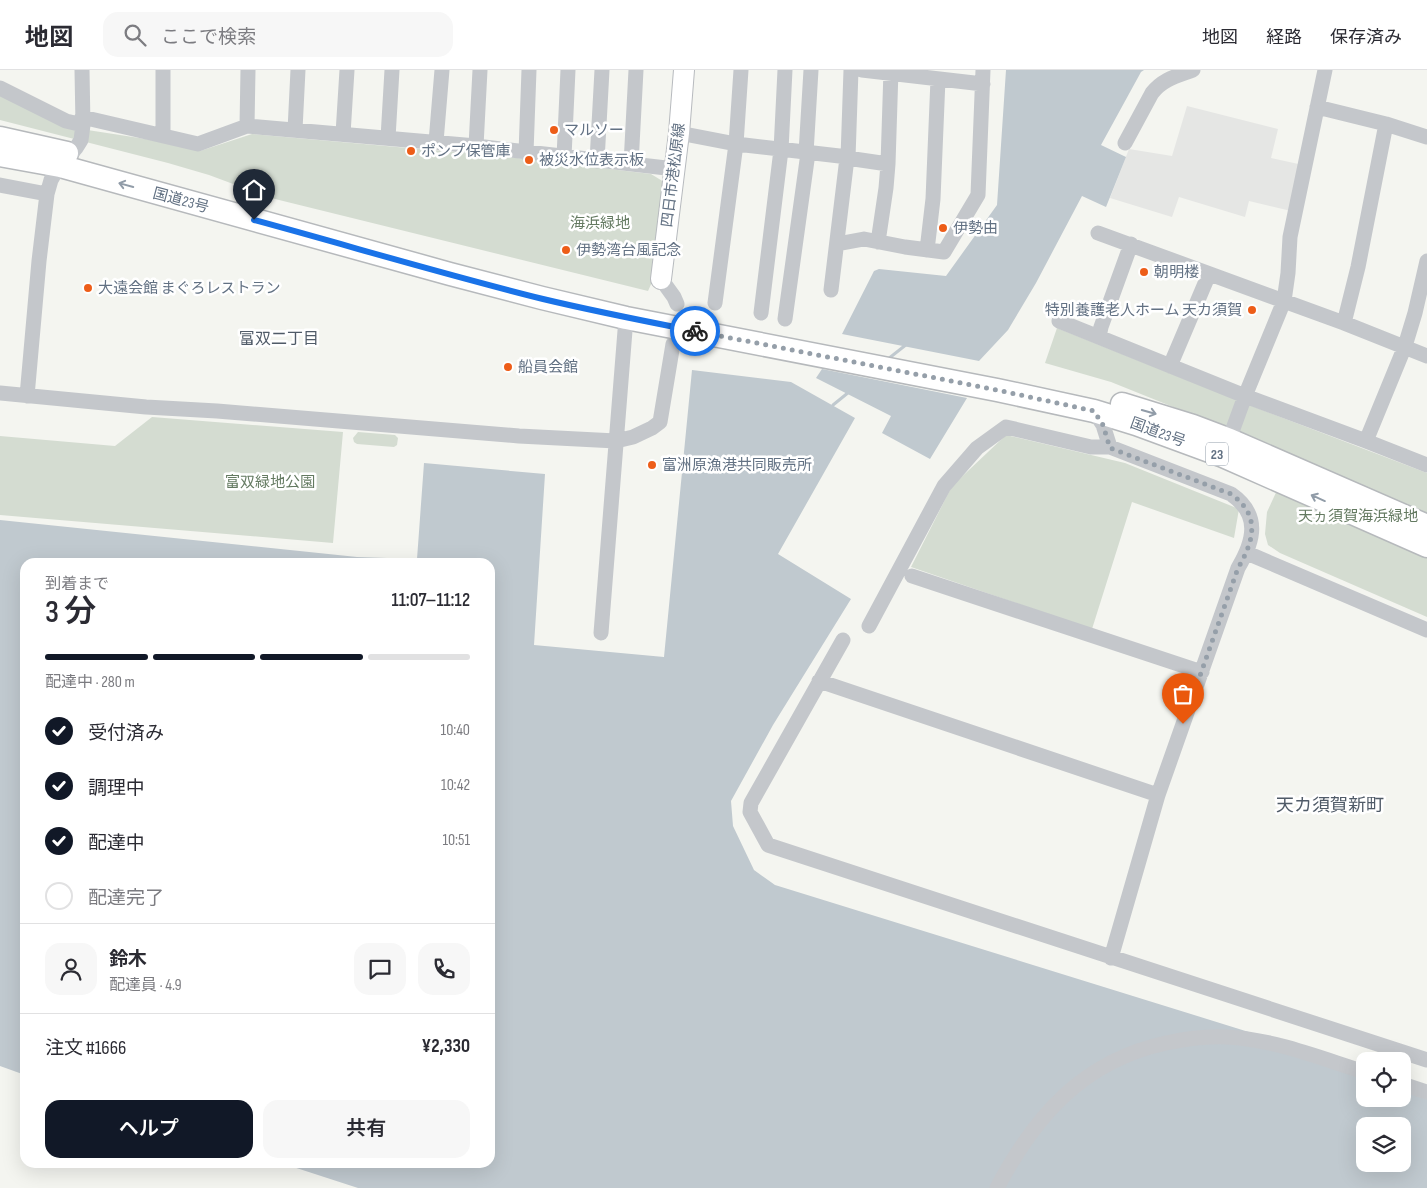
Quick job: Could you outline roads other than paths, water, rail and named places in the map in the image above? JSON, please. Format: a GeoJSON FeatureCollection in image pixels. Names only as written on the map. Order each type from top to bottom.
{"type":"FeatureCollection","features":[{"type":"Feature","properties":{"kind":"highway","name":"国道23号"},"geometry":{"type":"LineString","coordinates":[[0,138],[38,145],[65,160],[459,277],[626,318],[802,345]]}},
{"type":"Feature","properties":{"kind":"highway","name":"国道23号"},"geometry":{"type":"LineString","coordinates":[[0,155],[65,160],[174,182],[305,221],[543,286],[802,345],[998,384],[1112,401],[1193,426],[1226,448],[1427,546]]}},
{"type":"Feature","properties":{"kind":"highway","name":"国道23号"},"geometry":{"type":"LineString","coordinates":[[998,384],[1226,448],[1427,526]]}},
{"type":"Feature","properties":{"kind":"main road","name":"四日市港松原線"},"geometry":{"type":"LineString","coordinates":[[661,279],[679,133],[684,70]]}},
{"type":"Feature","properties":{"kind":"street"},"geometry":{"type":"LineString","coordinates":[[27,396],[47,194],[51,180],[81,140],[82,70]]}},
{"type":"Feature","properties":{"kind":"street"},"geometry":{"type":"LineString","coordinates":[[163,70],[163,135]]}},
{"type":"Feature","properties":{"kind":"street"},"geometry":{"type":"LineString","coordinates":[[247,126],[248,70]]}},
{"type":"Feature","properties":{"kind":"street"},"geometry":{"type":"LineString","coordinates":[[295,130],[298,70]]}},
{"type":"Feature","properties":{"kind":"street"},"geometry":{"type":"LineString","coordinates":[[343,134],[347,70]]}},
{"type":"Feature","properties":{"kind":"street"},"geometry":{"type":"LineString","coordinates":[[388,138],[392,70]]}},
{"type":"Feature","properties":{"kind":"street"},"geometry":{"type":"LineString","coordinates":[[436,142],[442,70]]}},
{"type":"Feature","properties":{"kind":"street"},"geometry":{"type":"LineString","coordinates":[[476,146],[480,70]]}},
{"type":"Feature","properties":{"kind":"street"},"geometry":{"type":"LineString","coordinates":[[526,153],[529,70]]}},
{"type":"Feature","properties":{"kind":"street"},"geometry":{"type":"LineString","coordinates":[[564,157],[568,70]]}},
{"type":"Feature","properties":{"kind":"street"},"geometry":{"type":"LineString","coordinates":[[598,161],[602,70]]}},
{"type":"Feature","properties":{"kind":"street"},"geometry":{"type":"LineString","coordinates":[[631,164],[636,70]]}},
{"type":"Feature","properties":{"kind":"street"},"geometry":{"type":"LineString","coordinates":[[716,303],[736,144],[741,70]]}},
{"type":"Feature","properties":{"kind":"street"},"geometry":{"type":"LineString","coordinates":[[761,313],[781,150],[785,70]]}},
{"type":"Feature","properties":{"kind":"street"},"geometry":{"type":"LineString","coordinates":[[785,319],[807,153],[811,70]]}},
{"type":"Feature","properties":{"kind":"street"},"geometry":{"type":"LineString","coordinates":[[831,290],[848,158],[851,70]]}},
{"type":"Feature","properties":{"kind":"street"},"geometry":{"type":"LineString","coordinates":[[837,244],[864,239],[944,252],[978,194],[983,77],[937,76],[862,70]]}},
{"type":"Feature","properties":{"kind":"street"},"geometry":{"type":"LineString","coordinates":[[1125,143],[1157,86],[1178,74],[1192,70]]}},
{"type":"Feature","properties":{"kind":"street"},"geometry":{"type":"LineString","coordinates":[[1226,448],[1284,301],[1290,237],[1325,70]]}},
{"type":"Feature","properties":{"kind":"street"},"geometry":{"type":"LineString","coordinates":[[878,242],[888,164],[892,72]]}},
{"type":"Feature","properties":{"kind":"street"},"geometry":{"type":"LineString","coordinates":[[927,250],[933,199],[937,76]]}},
{"type":"Feature","properties":{"kind":"street"},"geometry":{"type":"LineString","coordinates":[[0,88],[66,121],[82,121],[163,135],[198,144],[247,126],[476,146],[674,169]]}},
{"type":"Feature","properties":{"kind":"street"},"geometry":{"type":"LineString","coordinates":[[1317,107],[1386,124],[1427,138]]}},
{"type":"Feature","properties":{"kind":"street"},"geometry":{"type":"LineString","coordinates":[[1344,323],[1358,267],[1386,124]]}},
{"type":"Feature","properties":{"kind":"street"},"geometry":{"type":"LineString","coordinates":[[679,133],[736,144],[888,164]]}},
{"type":"Feature","properties":{"kind":"street"},"geometry":{"type":"LineString","coordinates":[[0,185],[47,194]]}},
{"type":"Feature","properties":{"kind":"street"},"geometry":{"type":"LineString","coordinates":[[1098,233],[1344,323],[1427,356]]}},
{"type":"Feature","properties":{"kind":"street"},"geometry":{"type":"LineString","coordinates":[[1099,337],[1100,327],[1131,244]]}},
{"type":"Feature","properties":{"kind":"street"},"geometry":{"type":"LineString","coordinates":[[1366,441],[1405,346],[1427,261]]}},
{"type":"Feature","properties":{"kind":"street"},"geometry":{"type":"LineString","coordinates":[[1170,366],[1209,274]]}},
{"type":"Feature","properties":{"kind":"street"},"geometry":{"type":"LineString","coordinates":[[661,279],[674,296],[677,304]]}},
{"type":"Feature","properties":{"kind":"street"},"geometry":{"type":"LineString","coordinates":[[602,633],[626,318]]}},
{"type":"Feature","properties":{"kind":"street"},"geometry":{"type":"LineString","coordinates":[[1059,321],[1245,396],[1427,465]]}},
{"type":"Feature","properties":{"kind":"street"},"geometry":{"type":"LineString","coordinates":[[0,393],[146,407],[217,410],[519,436],[616,441],[633,438],[660,422],[673,344]]}},
{"type":"Feature","properties":{"kind":"street"},"geometry":{"type":"LineString","coordinates":[[1094,411],[1103,425],[1110,448]]}},
{"type":"Feature","properties":{"kind":"street"},"geometry":{"type":"LineString","coordinates":[[869,626],[944,486],[976,448],[1006,427],[1091,447],[1110,448],[1231,494],[1241,501],[1248,510],[1252,522],[1247,553],[1238,568],[1158,795],[1111,958]]}},
{"type":"Feature","properties":{"kind":"street"},"geometry":{"type":"LineString","coordinates":[[1247,553],[1427,630]]}},
{"type":"Feature","properties":{"kind":"street"},"geometry":{"type":"LineString","coordinates":[[912,576],[1202,672]]}},
{"type":"Feature","properties":{"kind":"street"},"geometry":{"type":"LineString","coordinates":[[843,640],[751,803],[750,812],[768,845],[1427,1060]]}},
{"type":"Feature","properties":{"kind":"street"},"geometry":{"type":"LineString","coordinates":[[819,681],[1158,795]]}},
{"type":"Feature","properties":{"kind":"street"},"geometry":{"type":"LineString","coordinates":[[997,1188],[1026,1139],[1045,1114],[1084,1079],[1133,1052],[1175,1041],[1226,1037],[1290,1048],[1356,1069]]}},
{"type":"Feature","properties":{"kind":"street"},"geometry":{"type":"LineString","coordinates":[[1411,1087],[1427,1092]]}},
{"type":"Feature","properties":{"kind":"waterway"},"geometry":{"type":"LineString","coordinates":[[888,359],[907,344]]}},
{"type":"Feature","properties":{"kind":"waterway"},"geometry":{"type":"LineString","coordinates":[[833,405],[849,392]]}},
{"type":"Feature","properties":{"kind":"place","name":"マルソー"},"geometry":{"type":"Point","coordinates":[554,130]}},
{"type":"Feature","properties":{"kind":"place","name":"ポンプ保管庫"},"geometry":{"type":"Point","coordinates":[411,151]}},
{"type":"Feature","properties":{"kind":"place","name":"被災水位表示板"},"geometry":{"type":"Point","coordinates":[529,160]}},
{"type":"Feature","properties":{"kind":"place","name":"伊勢由"},"geometry":{"type":"Point","coordinates":[943,228]}},
{"type":"Feature","properties":{"kind":"place","name":"伊勢湾台風記念"},"geometry":{"type":"Point","coordinates":[566,250]}},
{"type":"Feature","properties":{"kind":"place","name":"朝明楼"},"geometry":{"type":"Point","coordinates":[1144,272]}},
{"type":"Feature","properties":{"kind":"place","name":"大遠会館 まぐろレストラン"},"geometry":{"type":"Point","coordinates":[88,288]}},
{"type":"Feature","properties":{"kind":"place","name":"特別養護老人ホーム 天カ須賀"},"geometry":{"type":"Point","coordinates":[1252,310]}},
{"type":"Feature","properties":{"kind":"place","name":"船員会館"},"geometry":{"type":"Point","coordinates":[508,367]}},
{"type":"Feature","properties":{"kind":"place","name":"富洲原漁港共同販売所"},"geometry":{"type":"Point","coordinates":[652,465]}},
{"type":"Feature","properties":{"kind":"district","name":"富双二丁目"},"geometry":{"type":"Point","coordinates":[279,338]}},
{"type":"Feature","properties":{"kind":"district","name":"天カ須賀新町"},"geometry":{"type":"Point","coordinates":[1330,805]}},
{"type":"Feature","properties":{"kind":"park label","name":"海浜緑地"},"geometry":{"type":"Point","coordinates":[600,223]}},
{"type":"Feature","properties":{"kind":"park label","name":"富双緑地公園"},"geometry":{"type":"Point","coordinates":[270,482]}},
{"type":"Feature","properties":{"kind":"park label","name":"天ヵ須賀海浜緑地"},"geometry":{"type":"Point","coordinates":[1358,516]}}]}
